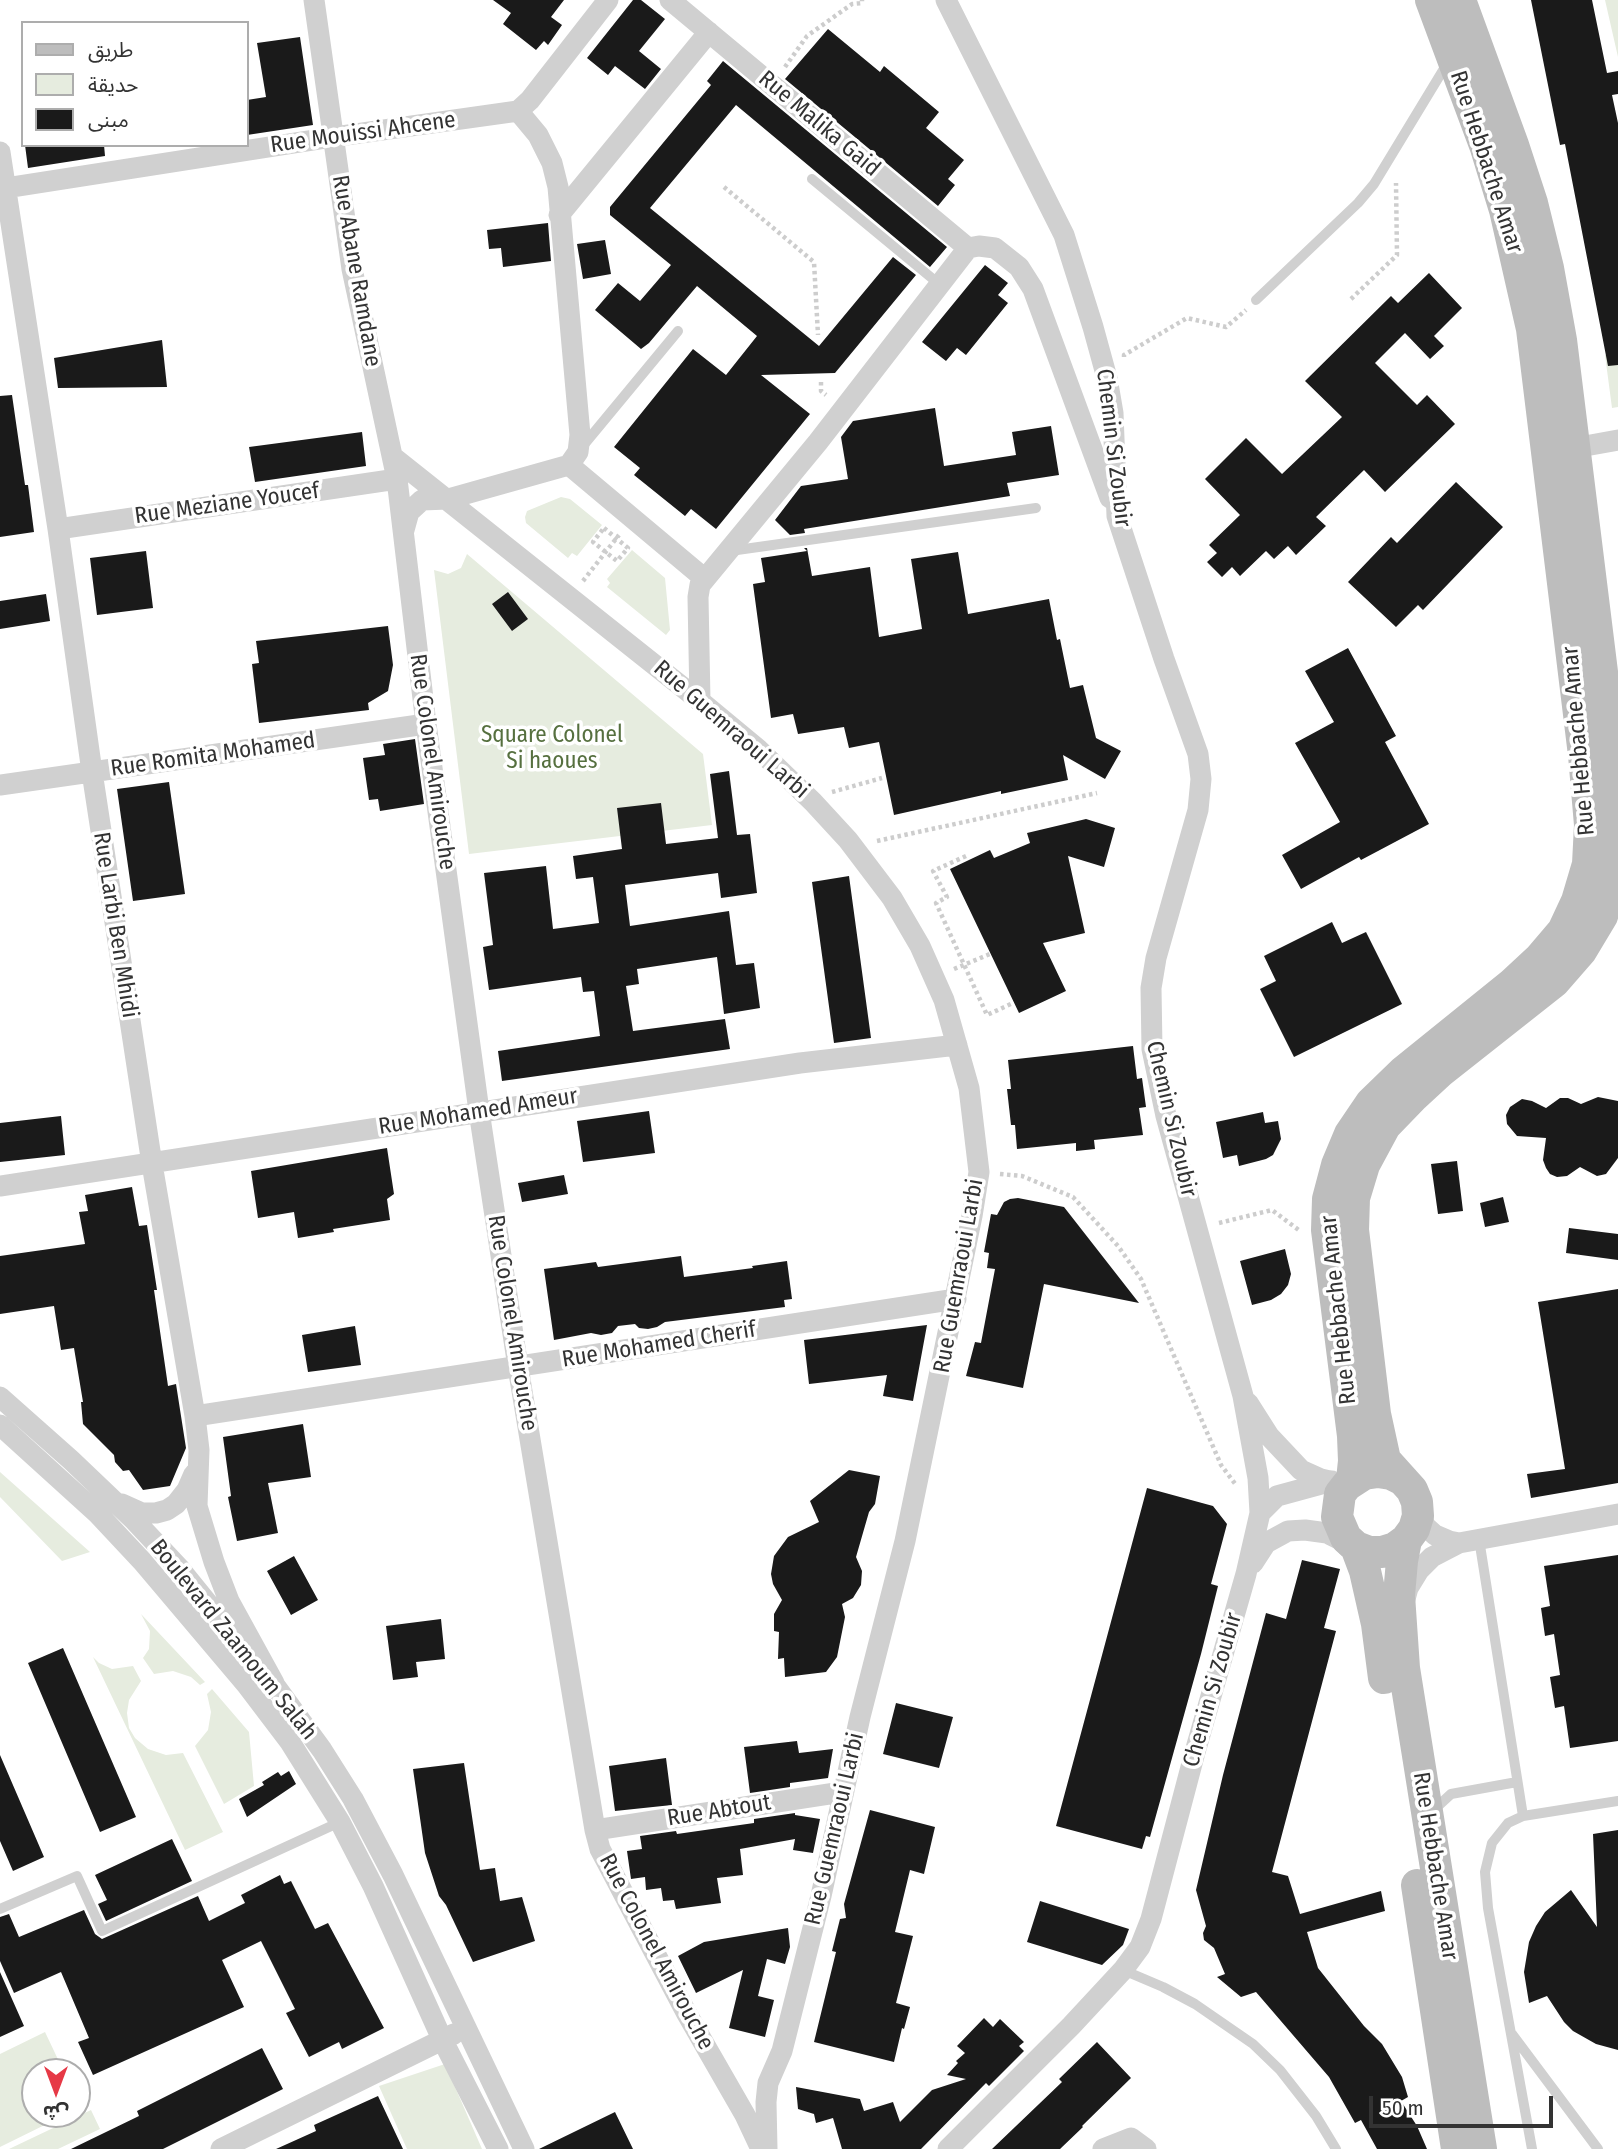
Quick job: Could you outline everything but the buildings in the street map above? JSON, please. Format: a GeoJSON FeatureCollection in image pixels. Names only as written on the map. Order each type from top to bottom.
{"type":"FeatureCollection","features":[{"type":"Feature","properties":{"kind":"main road","name":"Rue Hebbache Amar"},"geometry":{"type":"LineString","coordinates":[[1431,0],[1464,51],[1517,157],[1548,268],[1561,340],[1616,781],[1618,828]]}},
{"type":"Feature","properties":{"kind":"main road","name":"Rue Hebbache Amar"},"geometry":{"type":"LineString","coordinates":[[1343,1482],[1354,1461],[1327,1230],[1328,1199],[1337,1165],[1350,1134],[1371,1103],[1403,1072],[1478,1013],[1540,958],[1563,931],[1577,901],[1588,864],[1590,825],[1584,755],[1532,329],[1464,51],[1460,0]]}},
{"type":"Feature","properties":{"kind":"main road","name":"Rue Hebbache Amar"},"geometry":{"type":"LineString","coordinates":[[1410,1491],[1385,1460],[1375,1414],[1353,1230],[1354,1198],[1364,1165],[1385,1126],[1414,1096],[1440,1072],[1554,982],[1581,951],[1602,916],[1615,876],[1618,839]]}},
{"type":"Feature","properties":{"kind":"main road"},"geometry":{"type":"LineString","coordinates":[[1378,1472],[1391,1474],[1410,1491],[1418,1516],[1414,1529],[1406,1540],[1395,1548],[1382,1552],[1369,1552],[1348,1546],[1337,1517],[1343,1482],[1378,1472]]}},
{"type":"Feature","properties":{"kind":"main road","name":"Rue Hebbache Amar"},"geometry":{"type":"LineString","coordinates":[[1406,1540],[1402,1561],[1399,1622],[1404,1668],[1481,2149]]}},
{"type":"Feature","properties":{"kind":"main road","name":"Rue Hebbache Amar"},"geometry":{"type":"LineString","coordinates":[[1348,1546],[1377,1623],[1457,2149]]}},
{"type":"Feature","properties":{"kind":"street","name":"Rue Abane Ramdane"},"geometry":{"type":"LineString","coordinates":[[314,0],[352,269],[393,457]]}},
{"type":"Feature","properties":{"kind":"street"},"geometry":{"type":"LineString","coordinates":[[574,458],[580,435],[558,187],[552,163],[538,135],[518,111],[530,100],[608,0]]}},
{"type":"Feature","properties":{"kind":"street","name":"Rue Malika Gaid"},"geometry":{"type":"LineString","coordinates":[[670,0],[772,84],[965,251]]}},
{"type":"Feature","properties":{"kind":"street","name":"Chemin Si Zoubir"},"geometry":{"type":"LineString","coordinates":[[946,0],[1064,235],[1107,378],[1113,414],[1117,516],[1198,754],[1201,779],[1198,810],[1150,988],[1152,1049],[1166,1116],[1244,1396],[1265,1506],[1195,1752],[1152,1919],[1140,1947],[1123,1970],[948,2149]]}},
{"type":"Feature","properties":{"kind":"street"},"geometry":{"type":"LineString","coordinates":[[559,215],[709,32]]}},
{"type":"Feature","properties":{"kind":"street","name":"Rue Mouissi Ahcene"},"geometry":{"type":"LineString","coordinates":[[3,189],[518,111]]}},
{"type":"Feature","properties":{"kind":"street","name":"Rue Larbi Ben Mhidi"},"geometry":{"type":"LineString","coordinates":[[0,152],[3,189],[58,529],[152,1164],[195,1416],[199,1450],[197,1506],[229,1601],[274,1683]]}},
{"type":"Feature","properties":{"kind":"street"},"geometry":{"type":"LineString","coordinates":[[700,701],[700,584],[818,442],[965,251],[979,246],[995,248],[1019,267],[1032,289],[1117,516]]}},
{"type":"Feature","properties":{"kind":"street"},"geometry":{"type":"LineString","coordinates":[[1574,448],[1618,440]]}},
{"type":"Feature","properties":{"kind":"street","name":"Rue Colonel Amirouche"},"geometry":{"type":"LineString","coordinates":[[393,457],[479,1111],[518,1367],[595,1830],[600,1849],[761,2149]]}},
{"type":"Feature","properties":{"kind":"street","name":"Rue Guemraoui Larbi"},"geometry":{"type":"LineString","coordinates":[[393,457],[700,701],[758,749],[805,793],[852,846],[892,898],[919,946],[944,1000],[970,1088],[979,1172],[956,1299],[905,1541],[842,1792],[821,1896],[785,2038],[768,2083],[767,2149]]}},
{"type":"Feature","properties":{"kind":"street"},"geometry":{"type":"LineString","coordinates":[[404,533],[409,512],[414,505],[433,498],[448,499],[574,458]]}},
{"type":"Feature","properties":{"kind":"street"},"geometry":{"type":"LineString","coordinates":[[574,458],[705,579]]}},
{"type":"Feature","properties":{"kind":"street","name":"Rue Meziane Youcef"},"geometry":{"type":"LineString","coordinates":[[58,529],[397,478]]}},
{"type":"Feature","properties":{"kind":"street","name":"Rue Romita Mohamed"},"geometry":{"type":"LineString","coordinates":[[0,785],[426,724]]}},
{"type":"Feature","properties":{"kind":"street","name":"Rue Mohamed Ameur"},"geometry":{"type":"LineString","coordinates":[[0,1186],[800,1063],[957,1045]]}},
{"type":"Feature","properties":{"kind":"street","name":"Rue Mohamed Cherif"},"geometry":{"type":"LineString","coordinates":[[195,1416],[956,1299]]}},
{"type":"Feature","properties":{"kind":"street"},"geometry":{"type":"LineString","coordinates":[[1244,1396],[1283,1452],[1301,1470],[1343,1482]]}},
{"type":"Feature","properties":{"kind":"street","name":"Boulevard Zaamoum Salah"},"geometry":{"type":"LineString","coordinates":[[0,1397],[113,1499],[180,1569],[274,1683],[353,1799],[393,1875],[524,2149]]}},
{"type":"Feature","properties":{"kind":"street","name":"Boulevard Zaamoum Salah"},"geometry":{"type":"LineString","coordinates":[[0,1425],[98,1514],[149,1569],[246,1684],[290,1742],[340,1822],[373,1886],[442,2039],[498,2149]]}},
{"type":"Feature","properties":{"kind":"street"},"geometry":{"type":"LineString","coordinates":[[113,1499],[142,1513],[167,1510],[176,1504],[187,1490],[197,1465]]}},
{"type":"Feature","properties":{"kind":"street"},"geometry":{"type":"LineString","coordinates":[[1343,1482],[1289,1492],[1265,1506],[1305,1530],[1348,1546]]}},
{"type":"Feature","properties":{"kind":"street"},"geometry":{"type":"LineString","coordinates":[[1410,1491],[1425,1526],[1448,1541],[1469,1541],[1618,1514]]}},
{"type":"Feature","properties":{"kind":"street"},"geometry":{"type":"LineString","coordinates":[[1247,1574],[1266,1544],[1288,1531],[1305,1530]]}},
{"type":"Feature","properties":{"kind":"street"},"geometry":{"type":"LineString","coordinates":[[1399,1622],[1408,1588],[1419,1570],[1432,1557],[1469,1541]]}},
{"type":"Feature","properties":{"kind":"street","name":"Rue Abtout"},"geometry":{"type":"LineString","coordinates":[[595,1830],[842,1792]]}},
{"type":"Feature","properties":{"kind":"street"},"geometry":{"type":"LineString","coordinates":[[230,2147],[466,2028]]}},
{"type":"Feature","properties":{"kind":"street"},"geometry":{"type":"LineString","coordinates":[[1103,2149],[1131,2138],[1146,2149]]}},
{"type":"Feature","properties":{"kind":"lane"},"geometry":{"type":"LineString","coordinates":[[1256,300],[1358,203],[1374,184],[1395,149],[1464,51]]}},
{"type":"Feature","properties":{"kind":"lane"},"geometry":{"type":"LineString","coordinates":[[812,179],[939,284]]}},
{"type":"Feature","properties":{"kind":"lane"},"geometry":{"type":"LineString","coordinates":[[574,458],[678,331]]}},
{"type":"Feature","properties":{"kind":"lane"},"geometry":{"type":"LineString","coordinates":[[728,552],[1035,508]]}},
{"type":"Feature","properties":{"kind":"lane"},"geometry":{"type":"LineString","coordinates":[[1469,1541],[1523,1816]]}},
{"type":"Feature","properties":{"kind":"lane"},"geometry":{"type":"LineString","coordinates":[[1429,1827],[1438,1806],[1451,1794],[1517,1782]]}},
{"type":"Feature","properties":{"kind":"lane"},"geometry":{"type":"LineString","coordinates":[[1532,2149],[1488,1908],[1485,1872],[1492,1843],[1508,1824],[1523,1816],[1618,1801]]}},
{"type":"Feature","properties":{"kind":"lane"},"geometry":{"type":"LineString","coordinates":[[0,1909],[77,1876],[102,1931],[340,1822]]}},
{"type":"Feature","properties":{"kind":"lane"},"geometry":{"type":"LineString","coordinates":[[1123,1970],[1195,2004],[1253,2044],[1280,2070],[1316,2116],[1336,2149]]}},
{"type":"Feature","properties":{"kind":"lane"},"geometry":{"type":"LineString","coordinates":[[1510,2032],[1598,2149]]}},
{"type":"Feature","properties":{"kind":"path"},"geometry":{"type":"LineString","coordinates":[[772,84],[807,36],[852,4],[862,3],[862,0]]}},
{"type":"Feature","properties":{"kind":"path"},"geometry":{"type":"LineString","coordinates":[[1351,299],[1397,255],[1395,149]]}},
{"type":"Feature","properties":{"kind":"path"},"geometry":{"type":"LineString","coordinates":[[724,187],[814,262],[818,335]]}},
{"type":"Feature","properties":{"kind":"path"},"geometry":{"type":"LineString","coordinates":[[1124,355],[1187,318],[1226,327],[1256,300]]}},
{"type":"Feature","properties":{"kind":"path"},"geometry":{"type":"LineString","coordinates":[[604,528],[617,538],[628,548],[617,561],[593,542],[604,528]]}},
{"type":"Feature","properties":{"kind":"path"},"geometry":{"type":"LineString","coordinates":[[570,596],[617,538]]}},
{"type":"Feature","properties":{"kind":"path"},"geometry":{"type":"LineString","coordinates":[[861,782],[882,778]]}},
{"type":"Feature","properties":{"kind":"path"},"geometry":{"type":"LineString","coordinates":[[852,846],[1097,793]]}},
{"type":"Feature","properties":{"kind":"path"},"geometry":{"type":"LineString","coordinates":[[966,856],[933,872],[947,897],[936,903],[939,917],[987,1015],[1013,1003]]}},
{"type":"Feature","properties":{"kind":"path"},"geometry":{"type":"LineString","coordinates":[[972,962],[989,954]]}},
{"type":"Feature","properties":{"kind":"path"},"geometry":{"type":"LineString","coordinates":[[978,1012],[984,1009]]}},
{"type":"Feature","properties":{"kind":"path"},"geometry":{"type":"LineString","coordinates":[[1022,1176],[1073,1197],[1126,1257],[1141,1279],[1221,1465],[1237,1487]]}},
{"type":"Feature","properties":{"kind":"path"},"geometry":{"type":"LineString","coordinates":[[1218,1223],[1272,1210],[1302,1232],[1327,1230]]}},
{"type":"Feature","properties":{"kind":"green space"},"geometry":{"type":"Polygon","coordinates":[[[1605,0],[1618,0],[1618,57],[1605,0]]]}},
{"type":"Feature","properties":{"kind":"green space"},"geometry":{"type":"Polygon","coordinates":[[[1618,353],[1618,407],[1612,408],[1605,355],[1618,353]]]}},
{"type":"Feature","properties":{"kind":"green space"},"geometry":{"type":"Polygon","coordinates":[[[561,497],[570,499],[602,525],[577,556],[572,553],[568,558],[526,523],[525,517],[527,511],[561,497]]]}},
{"type":"Feature","properties":{"kind":"green space"},"geometry":{"type":"Polygon","coordinates":[[[632,550],[665,578],[670,630],[666,635],[607,587],[610,583],[607,579],[632,550]]]}},
{"type":"Feature","properties":{"kind":"green space","name":"Square Colonel Si haoues"},"geometry":{"type":"Polygon","coordinates":[[[467,554],[703,754],[712,825],[469,854],[434,570],[448,574],[461,568],[467,554]]]}},
{"type":"Feature","properties":{"kind":"green space"},"geometry":{"type":"Polygon","coordinates":[[[0,1472],[90,1552],[62,1561],[0,1497],[0,1472]]]}},
{"type":"Feature","properties":{"kind":"green space"},"geometry":{"type":"Polygon","coordinates":[[[141,1614],[205,1682],[200,1685],[191,1677],[173,1671],[154,1674],[143,1658],[149,1649],[150,1631],[141,1614]]]}},
{"type":"Feature","properties":{"kind":"green space"},"geometry":{"type":"Polygon","coordinates":[[[93,1657],[112,1669],[133,1666],[141,1681],[129,1700],[129,1728],[135,1738],[148,1749],[166,1755],[183,1753],[223,1832],[185,1850],[93,1657]]]}},
{"type":"Feature","properties":{"kind":"green space"},"geometry":{"type":"Polygon","coordinates":[[[212,1689],[249,1732],[254,1786],[224,1804],[195,1746],[208,1730],[211,1712],[207,1694],[212,1689]]]}},
{"type":"Feature","properties":{"kind":"green space"},"geometry":{"type":"Polygon","coordinates":[[[45,2032],[57,2058],[21,2058],[21,2128],[39,2128],[0,2147],[0,2054],[45,2032]]]}},
{"type":"Feature","properties":{"kind":"green space"},"geometry":{"type":"Polygon","coordinates":[[[445,2064],[482,2149],[407,2149],[379,2086],[445,2064]]]}},
{"type":"Feature","properties":{"kind":"green space"},"geometry":{"type":"Polygon","coordinates":[[[91,2110],[100,2129],[58,2149],[9,2149],[53,2128],[91,2128],[91,2110]]]}}]}
